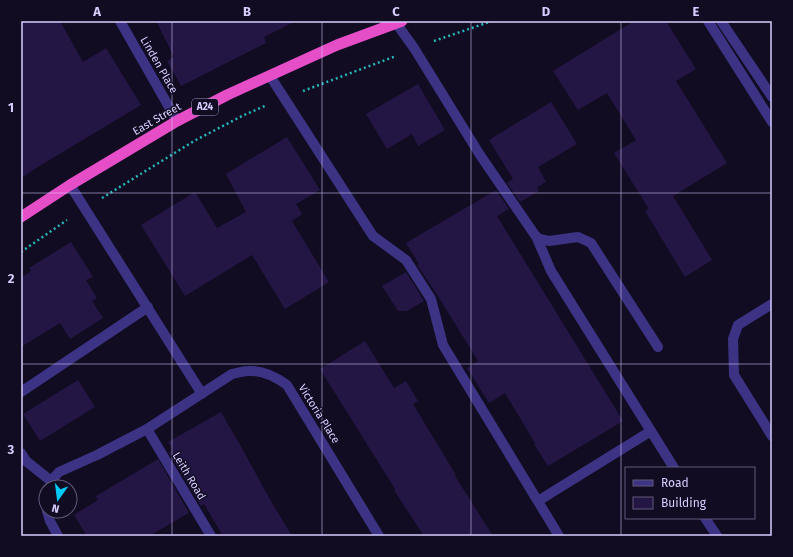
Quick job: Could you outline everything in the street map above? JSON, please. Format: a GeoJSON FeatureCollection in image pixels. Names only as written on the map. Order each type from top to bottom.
{"type":"FeatureCollection","features":[{"type":"Feature","properties":{"kind":"highway","name":"East Street"},"geometry":{"type":"LineString","coordinates":[[21,217],[70,185],[177,121],[337,45],[399,22]]}},
{"type":"Feature","properties":{"kind":"street","name":"Linden Place"},"geometry":{"type":"LineString","coordinates":[[120,21],[177,121]]}},
{"type":"Feature","properties":{"kind":"street"},"geometry":{"type":"LineString","coordinates":[[708,21],[772,122]]}},
{"type":"Feature","properties":{"kind":"street"},"geometry":{"type":"LineString","coordinates":[[721,21],[772,97]]}},
{"type":"Feature","properties":{"kind":"street"},"geometry":{"type":"LineString","coordinates":[[399,22],[480,155],[536,236],[551,271],[673,467]]}},
{"type":"Feature","properties":{"kind":"street"},"geometry":{"type":"LineString","coordinates":[[270,76],[373,236],[406,260],[431,299],[443,345],[559,536]]}},
{"type":"Feature","properties":{"kind":"street"},"geometry":{"type":"LineString","coordinates":[[70,185],[202,394]]}},
{"type":"Feature","properties":{"kind":"street"},"geometry":{"type":"LineString","coordinates":[[536,236],[537,238],[549,241],[578,237],[591,243],[658,347]]}},
{"type":"Feature","properties":{"kind":"street"},"geometry":{"type":"LineString","coordinates":[[772,304],[738,325],[733,340],[734,375],[772,436]]}},
{"type":"Feature","properties":{"kind":"street"},"geometry":{"type":"LineString","coordinates":[[21,392],[148,307]]}},
{"type":"Feature","properties":{"kind":"street","name":"Victoria Place"},"geometry":{"type":"LineString","coordinates":[[54,479],[59,472],[97,455],[147,429],[232,374],[248,371],[264,373],[279,380],[287,386],[379,536]]}},
{"type":"Feature","properties":{"kind":"street","name":"Leith Road"},"geometry":{"type":"LineString","coordinates":[[147,429],[211,536]]}},
{"type":"Feature","properties":{"kind":"street"},"geometry":{"type":"LineString","coordinates":[[538,501],[652,431]]}},
{"type":"Feature","properties":{"kind":"street"},"geometry":{"type":"LineString","coordinates":[[23,460],[44,479]]}},
{"type":"Feature","properties":{"kind":"street"},"geometry":{"type":"LineString","coordinates":[[49,519],[58,536]]}},
{"type":"Feature","properties":{"kind":"street"},"geometry":{"type":"LineString","coordinates":[[706,519],[716,536]]}},
{"type":"Feature","properties":{"kind":"path"},"geometry":{"type":"LineString","coordinates":[[434,41],[492,21]]}},
{"type":"Feature","properties":{"kind":"path"},"geometry":{"type":"LineString","coordinates":[[113,192],[194,141],[244,116],[285,98],[393,57]]}},
{"type":"Feature","properties":{"kind":"path"},"geometry":{"type":"LineString","coordinates":[[21,252],[61,224]]}},
{"type":"Feature","properties":{"kind":"building"},"geometry":{"type":"Polygon","coordinates":[[[21,21],[60,21],[83,62],[106,48],[141,105],[21,178],[21,21]]]}},
{"type":"Feature","properties":{"kind":"building"},"geometry":{"type":"Polygon","coordinates":[[[156,21],[296,21],[264,37],[266,43],[181,86],[167,61],[174,57],[156,21]]]}},
{"type":"Feature","properties":{"kind":"building"},"geometry":{"type":"Polygon","coordinates":[[[634,21],[666,21],[696,69],[676,81],[727,163],[673,196],[712,260],[685,277],[645,211],[649,209],[614,153],[636,140],[607,93],[578,110],[553,71],[634,21]]]}},
{"type":"Feature","properties":{"kind":"building"},"geometry":{"type":"Polygon","coordinates":[[[418,84],[445,130],[418,146],[412,134],[387,149],[366,114],[418,84]]]}},
{"type":"Feature","properties":{"kind":"building"},"geometry":{"type":"Polygon","coordinates":[[[551,102],[577,144],[538,167],[546,182],[537,187],[539,191],[520,202],[507,183],[513,179],[489,140],[551,102]]]}},
{"type":"Feature","properties":{"kind":"building"},"geometry":{"type":"Polygon","coordinates":[[[287,137],[320,190],[296,204],[302,214],[292,221],[329,282],[285,309],[252,255],[185,296],[141,225],[195,192],[217,228],[246,212],[226,174],[287,137]]]}},
{"type":"Feature","properties":{"kind":"building"},"geometry":{"type":"Polygon","coordinates":[[[496,190],[509,209],[497,216],[623,421],[548,466],[505,393],[489,403],[467,368],[478,361],[417,265],[419,264],[406,243],[496,190]]]}},
{"type":"Feature","properties":{"kind":"building"},"geometry":{"type":"Polygon","coordinates":[[[71,242],[93,277],[86,280],[97,298],[92,301],[103,318],[70,339],[60,323],[21,347],[21,278],[31,271],[29,268],[71,242]]]}},
{"type":"Feature","properties":{"kind":"building"},"geometry":{"type":"Polygon","coordinates":[[[406,272],[424,301],[407,311],[398,311],[382,286],[406,272]]]}},
{"type":"Feature","properties":{"kind":"building"},"geometry":{"type":"Polygon","coordinates":[[[365,341],[394,388],[406,381],[418,401],[413,404],[456,475],[455,476],[493,536],[424,536],[320,369],[365,341]]]}},
{"type":"Feature","properties":{"kind":"building"},"geometry":{"type":"Polygon","coordinates":[[[78,380],[95,407],[40,441],[23,414],[78,380]]]}},
{"type":"Feature","properties":{"kind":"building"},"geometry":{"type":"Polygon","coordinates":[[[221,412],[292,536],[223,536],[204,504],[201,506],[169,453],[173,450],[168,442],[221,412]]]}},
{"type":"Feature","properties":{"kind":"building"},"geometry":{"type":"Polygon","coordinates":[[[158,459],[189,513],[149,536],[87,536],[76,519],[78,519],[78,512],[98,500],[96,496],[158,459]]]}}]}
